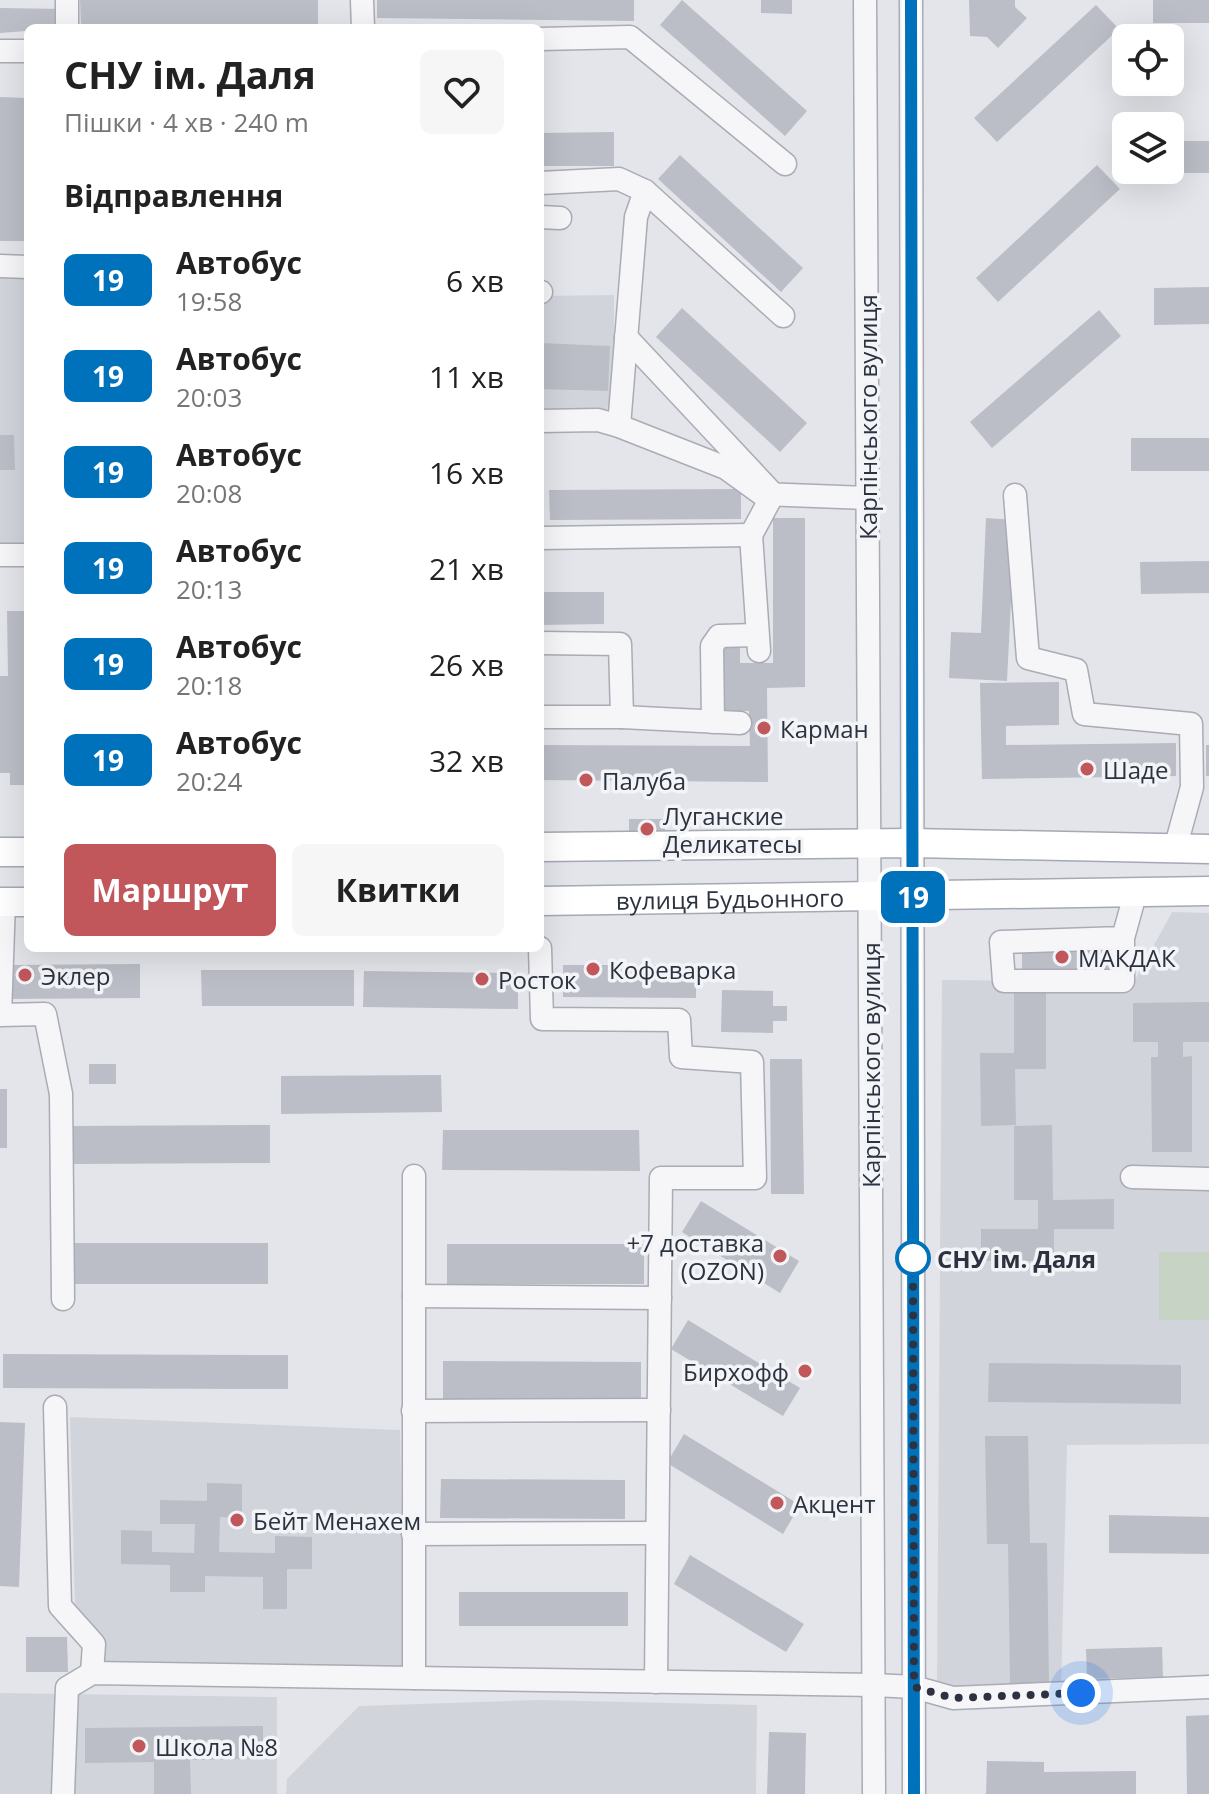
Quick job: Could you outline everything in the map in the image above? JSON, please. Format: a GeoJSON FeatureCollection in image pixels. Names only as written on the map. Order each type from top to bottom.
{"type":"FeatureCollection","features":[{"type":"Feature","properties":{"kind":"main road","name":"вулиця Будьонного"},"geometry":{"type":"LineString","coordinates":[[544,847],[912,843],[1209,849]]}},
{"type":"Feature","properties":{"kind":"main road"},"geometry":{"type":"LineString","coordinates":[[0,852],[24,852]]}},
{"type":"Feature","properties":{"kind":"main road","name":"вулиця Будьонного"},"geometry":{"type":"LineString","coordinates":[[544,901],[913,893],[1209,891]]}},
{"type":"Feature","properties":{"kind":"street"},"geometry":{"type":"LineString","coordinates":[[67,0],[67,24]]}},
{"type":"Feature","properties":{"kind":"street"},"geometry":{"type":"LineString","coordinates":[[362,0],[363,24]]}},
{"type":"Feature","properties":{"kind":"street","name":"Карпінського вулиця"},"geometry":{"type":"LineString","coordinates":[[865,0],[874,1794]]}},
{"type":"Feature","properties":{"kind":"street","name":"Карпінського вулиця"},"geometry":{"type":"LineString","coordinates":[[911,0],[914,1794]]}},
{"type":"Feature","properties":{"kind":"street"},"geometry":{"type":"LineString","coordinates":[[544,39],[630,37],[785,164]]}},
{"type":"Feature","properties":{"kind":"street"},"geometry":{"type":"LineString","coordinates":[[0,51],[24,51]]}},
{"type":"Feature","properties":{"kind":"street"},"geometry":{"type":"LineString","coordinates":[[544,183],[619,179],[645,191],[783,316]]}},
{"type":"Feature","properties":{"kind":"street"},"geometry":{"type":"LineString","coordinates":[[619,426],[636,217],[645,191]]}},
{"type":"Feature","properties":{"kind":"street"},"geometry":{"type":"LineString","coordinates":[[0,266],[24,267]]}},
{"type":"Feature","properties":{"kind":"street"},"geometry":{"type":"LineString","coordinates":[[626,337],[773,494]]}},
{"type":"Feature","properties":{"kind":"street"},"geometry":{"type":"LineString","coordinates":[[544,421],[598,420],[619,426],[726,468],[762,494],[867,498]]}},
{"type":"Feature","properties":{"kind":"street"},"geometry":{"type":"LineString","coordinates":[[713,722],[712,646],[719,636],[758,643],[751,535],[773,494]]}},
{"type":"Feature","properties":{"kind":"street"},"geometry":{"type":"LineString","coordinates":[[1015,495],[1028,658],[1076,670],[1084,714],[1191,724],[1192,787],[1175,849]]}},
{"type":"Feature","properties":{"kind":"street"},"geometry":{"type":"LineString","coordinates":[[544,538],[751,535]]}},
{"type":"Feature","properties":{"kind":"street"},"geometry":{"type":"LineString","coordinates":[[0,555],[24,555]]}},
{"type":"Feature","properties":{"kind":"street"},"geometry":{"type":"LineString","coordinates":[[544,643],[620,644],[622,717]]}},
{"type":"Feature","properties":{"kind":"street"},"geometry":{"type":"LineString","coordinates":[[544,717],[740,723]]}},
{"type":"Feature","properties":{"kind":"street"},"geometry":{"type":"LineString","coordinates":[[1123,938],[1064,938],[1047,928],[1007,927],[1002,931],[1001,942],[1004,981],[1123,981],[1123,938],[1136,891]]}},
{"type":"Feature","properties":{"kind":"street"},"geometry":{"type":"LineString","coordinates":[[11,902],[0,1015],[45,1014],[61,1094],[63,1299]]}},
{"type":"Feature","properties":{"kind":"street"},"geometry":{"type":"LineString","coordinates":[[540,952],[542,1019],[679,1020],[681,1057],[752,1062],[755,1178],[661,1178],[656,1682]]}},
{"type":"Feature","properties":{"kind":"street"},"geometry":{"type":"LineString","coordinates":[[414,1176],[414,1678]]}},
{"type":"Feature","properties":{"kind":"street"},"geometry":{"type":"LineString","coordinates":[[1132,1177],[1209,1179]]}},
{"type":"Feature","properties":{"kind":"street"},"geometry":{"type":"LineString","coordinates":[[414,1296],[660,1298]]}},
{"type":"Feature","properties":{"kind":"street"},"geometry":{"type":"LineString","coordinates":[[55,1407],[60,1606],[94,1644],[92,1673]]}},
{"type":"Feature","properties":{"kind":"street"},"geometry":{"type":"LineString","coordinates":[[413,1411],[659,1410]]}},
{"type":"Feature","properties":{"kind":"street"},"geometry":{"type":"LineString","coordinates":[[413,1534],[657,1533]]}},
{"type":"Feature","properties":{"kind":"street"},"geometry":{"type":"LineString","coordinates":[[63,1794],[67,1688],[92,1673],[874,1685],[914,1687],[953,1698],[1209,1687]]}},
{"type":"Feature","properties":{"kind":"shaded area"},"geometry":{"type":"Polygon","coordinates":[[[0,269],[24,271],[24,551],[0,551],[0,269]]]}},
{"type":"Feature","properties":{"kind":"shaded area"},"geometry":{"type":"Polygon","coordinates":[[[614,295],[614,386],[607,409],[544,409],[544,296],[614,295]]]}},
{"type":"Feature","properties":{"kind":"shaded area"},"geometry":{"type":"Polygon","coordinates":[[[1172,912],[1209,913],[1209,1444],[1067,1445],[1061,1690],[937,1687],[942,980],[1134,982],[1172,912]]]}},
{"type":"Feature","properties":{"kind":"shaded area","name":"Бейт Менахем"},"geometry":{"type":"Polygon","coordinates":[[[70,1417],[400,1430],[405,1672],[105,1667],[103,1635],[75,1609],[70,1417]]]}},
{"type":"Feature","properties":{"kind":"shaded area","name":"Школа №8"},"geometry":{"type":"Polygon","coordinates":[[[0,1693],[277,1697],[277,1794],[0,1794],[0,1693]]]}},
{"type":"Feature","properties":{"kind":"shaded area"},"geometry":{"type":"Polygon","coordinates":[[[538,1700],[757,1705],[756,1794],[286,1794],[287,1779],[359,1706],[538,1700]]]}},
{"type":"Feature","properties":{"kind":"green space"},"geometry":{"type":"Polygon","coordinates":[[[1159,1252],[1209,1252],[1209,1320],[1159,1320],[1159,1252]]]}},
{"type":"Feature","properties":{"kind":"building"},"geometry":{"type":"Polygon","coordinates":[[[80,0],[318,0],[318,24],[81,24],[80,0]]]}},
{"type":"Feature","properties":{"kind":"building"},"geometry":{"type":"Polygon","coordinates":[[[377,0],[634,0],[634,21],[377,18],[377,0]]]}},
{"type":"Feature","properties":{"kind":"building"},"geometry":{"type":"Polygon","coordinates":[[[682,0],[807,111],[785,136],[660,25],[682,0]]]}},
{"type":"Feature","properties":{"kind":"building"},"geometry":{"type":"Polygon","coordinates":[[[761,0],[792,0],[792,14],[761,13],[761,0]]]}},
{"type":"Feature","properties":{"kind":"building"},"geometry":{"type":"Polygon","coordinates":[[[969,0],[1015,0],[1015,7],[1027,18],[998,48],[987,37],[970,36],[969,0]]]}},
{"type":"Feature","properties":{"kind":"building"},"geometry":{"type":"Polygon","coordinates":[[[1153,0],[1209,0],[1209,23],[1153,23],[1153,0]]]}},
{"type":"Feature","properties":{"kind":"building"},"geometry":{"type":"Polygon","coordinates":[[[1096,5],[1114,24],[1112,35],[997,142],[974,118],[1096,5]]]}},
{"type":"Feature","properties":{"kind":"building"},"geometry":{"type":"Polygon","coordinates":[[[0,8],[64,9],[64,24],[24,24],[24,31],[0,33],[0,8]]]}},
{"type":"Feature","properties":{"kind":"building"},"geometry":{"type":"Polygon","coordinates":[[[0,97],[24,98],[24,241],[0,241],[0,97]]]}},
{"type":"Feature","properties":{"kind":"building"},"geometry":{"type":"Polygon","coordinates":[[[614,132],[614,166],[544,166],[544,133],[614,132]]]}},
{"type":"Feature","properties":{"kind":"building"},"geometry":{"type":"Polygon","coordinates":[[[1184,141],[1209,141],[1209,173],[1184,173],[1184,141]]]}},
{"type":"Feature","properties":{"kind":"building"},"geometry":{"type":"Polygon","coordinates":[[[680,155],[803,268],[781,292],[658,179],[680,155]]]}},
{"type":"Feature","properties":{"kind":"building"},"geometry":{"type":"Polygon","coordinates":[[[1097,165],[1120,189],[998,302],[976,278],[1097,165]]]}},
{"type":"Feature","properties":{"kind":"building"},"geometry":{"type":"Polygon","coordinates":[[[1209,287],[1209,324],[1154,325],[1154,288],[1209,287]]]}},
{"type":"Feature","properties":{"kind":"building"},"geometry":{"type":"Polygon","coordinates":[[[682,308],[807,423],[780,452],[656,337],[682,308]]]}},
{"type":"Feature","properties":{"kind":"building"},"geometry":{"type":"Polygon","coordinates":[[[1099,310],[1121,336],[992,448],[970,422],[1099,310]]]}},
{"type":"Feature","properties":{"kind":"building"},"geometry":{"type":"Polygon","coordinates":[[[544,343],[610,346],[608,391],[544,389],[544,343]]]}},
{"type":"Feature","properties":{"kind":"building"},"geometry":{"type":"Polygon","coordinates":[[[0,435],[14,435],[15,470],[0,470],[0,435]]]}},
{"type":"Feature","properties":{"kind":"building"},"geometry":{"type":"Polygon","coordinates":[[[1131,438],[1209,438],[1209,471],[1131,471],[1131,438]]]}},
{"type":"Feature","properties":{"kind":"building"},"geometry":{"type":"Polygon","coordinates":[[[741,489],[741,519],[550,520],[549,490],[741,489]]]}},
{"type":"Feature","properties":{"kind":"building"},"geometry":{"type":"Polygon","coordinates":[[[773,518],[805,518],[805,687],[767,688],[768,782],[544,780],[544,745],[750,746],[749,711],[722,711],[722,648],[740,648],[740,663],[773,663],[773,518]]]}},
{"type":"Feature","properties":{"kind":"building"},"geometry":{"type":"Polygon","coordinates":[[[986,518],[1015,520],[1007,681],[949,678],[951,632],[981,633],[986,518]]]}},
{"type":"Feature","properties":{"kind":"building"},"geometry":{"type":"Polygon","coordinates":[[[1209,561],[1209,593],[1141,594],[1140,562],[1209,561]]]}},
{"type":"Feature","properties":{"kind":"building"},"geometry":{"type":"Polygon","coordinates":[[[544,592],[604,592],[604,624],[544,625],[544,592]]]}},
{"type":"Feature","properties":{"kind":"building"},"geometry":{"type":"Polygon","coordinates":[[[7,611],[24,611],[24,785],[10,785],[10,773],[0,773],[0,676],[8,676],[7,611]]]}},
{"type":"Feature","properties":{"kind":"building"},"geometry":{"type":"Polygon","coordinates":[[[1059,682],[1059,725],[1006,726],[1006,745],[1176,743],[1176,776],[982,779],[980,683],[1059,682]]]}},
{"type":"Feature","properties":{"kind":"building"},"geometry":{"type":"Polygon","coordinates":[[[1206,745],[1209,745],[1209,776],[1206,776],[1206,745]]]}},
{"type":"Feature","properties":{"kind":"building","name":"Луганские Деликатесы"},"geometry":{"type":"Polygon","coordinates":[[[629,819],[665,819],[665,839],[629,838],[629,819]]]}},
{"type":"Feature","properties":{"kind":"building"},"geometry":{"type":"Polygon","coordinates":[[[1022,943],[1111,943],[1111,977],[1022,978],[1022,943]]]}},
{"type":"Feature","properties":{"kind":"building"},"geometry":{"type":"Polygon","coordinates":[[[140,964],[140,998],[9,999],[9,965],[140,964]]]}},
{"type":"Feature","properties":{"kind":"building"},"geometry":{"type":"Polygon","coordinates":[[[563,965],[696,965],[696,998],[563,997],[563,965]]]}},
{"type":"Feature","properties":{"kind":"building"},"geometry":{"type":"Polygon","coordinates":[[[201,970],[354,970],[354,1006],[202,1006],[201,970]]]}},
{"type":"Feature","properties":{"kind":"building"},"geometry":{"type":"Polygon","coordinates":[[[364,971],[518,973],[518,1009],[363,1007],[364,971]]]}},
{"type":"Feature","properties":{"kind":"building"},"geometry":{"type":"Polygon","coordinates":[[[722,990],[773,991],[773,1006],[787,1006],[787,1021],[773,1021],[773,1033],[721,1032],[722,990]]]}},
{"type":"Feature","properties":{"kind":"building"},"geometry":{"type":"Polygon","coordinates":[[[1014,993],[1046,993],[1046,1069],[1015,1069],[1016,1125],[981,1126],[980,1053],[1014,1053],[1014,993]]]}},
{"type":"Feature","properties":{"kind":"building"},"geometry":{"type":"Polygon","coordinates":[[[1209,1002],[1209,1042],[1183,1042],[1183,1057],[1192,1056],[1192,1152],[1152,1152],[1151,1057],[1158,1057],[1158,1042],[1133,1042],[1133,1003],[1209,1002]]]}},
{"type":"Feature","properties":{"kind":"building"},"geometry":{"type":"Polygon","coordinates":[[[770,1059],[802,1059],[804,1194],[771,1194],[770,1059]]]}},
{"type":"Feature","properties":{"kind":"building"},"geometry":{"type":"Polygon","coordinates":[[[89,1064],[116,1064],[116,1084],[89,1084],[89,1064]]]}},
{"type":"Feature","properties":{"kind":"building"},"geometry":{"type":"Polygon","coordinates":[[[441,1075],[442,1112],[281,1114],[281,1076],[441,1075]]]}},
{"type":"Feature","properties":{"kind":"building"},"geometry":{"type":"Polygon","coordinates":[[[0,1089],[7,1089],[7,1148],[0,1148],[0,1089]]]}},
{"type":"Feature","properties":{"kind":"building"},"geometry":{"type":"Polygon","coordinates":[[[270,1125],[270,1163],[72,1164],[72,1126],[270,1125]]]}},
{"type":"Feature","properties":{"kind":"building"},"geometry":{"type":"Polygon","coordinates":[[[1052,1125],[1053,1200],[1114,1199],[1114,1229],[1054,1229],[1054,1261],[981,1261],[981,1229],[1038,1229],[1038,1200],[1014,1200],[1014,1126],[1052,1125]]]}},
{"type":"Feature","properties":{"kind":"building"},"geometry":{"type":"Polygon","coordinates":[[[443,1130],[639,1130],[640,1171],[442,1170],[443,1130]]]}},
{"type":"Feature","properties":{"kind":"building"},"geometry":{"type":"Polygon","coordinates":[[[701,1201],[799,1261],[780,1293],[682,1232],[701,1201]]]}},
{"type":"Feature","properties":{"kind":"building"},"geometry":{"type":"Polygon","coordinates":[[[73,1243],[268,1243],[268,1284],[73,1284],[73,1243]]]}},
{"type":"Feature","properties":{"kind":"building"},"geometry":{"type":"Polygon","coordinates":[[[447,1244],[644,1244],[644,1284],[447,1284],[447,1244]]]}},
{"type":"Feature","properties":{"kind":"building"},"geometry":{"type":"Polygon","coordinates":[[[688,1320],[800,1388],[783,1416],[671,1349],[688,1320]]]}},
{"type":"Feature","properties":{"kind":"building"},"geometry":{"type":"Polygon","coordinates":[[[3,1354],[288,1355],[288,1389],[3,1388],[3,1354]]]}},
{"type":"Feature","properties":{"kind":"building"},"geometry":{"type":"Polygon","coordinates":[[[443,1361],[641,1362],[641,1403],[443,1402],[443,1361]]]}},
{"type":"Feature","properties":{"kind":"building"},"geometry":{"type":"Polygon","coordinates":[[[989,1363],[1181,1365],[1181,1404],[988,1402],[989,1363]]]}},
{"type":"Feature","properties":{"kind":"building"},"geometry":{"type":"Polygon","coordinates":[[[0,1422],[25,1423],[19,1587],[0,1586],[0,1422]]]}},
{"type":"Feature","properties":{"kind":"building"},"geometry":{"type":"Polygon","coordinates":[[[684,1434],[800,1505],[783,1534],[667,1463],[684,1434]]]}},
{"type":"Feature","properties":{"kind":"building"},"geometry":{"type":"Polygon","coordinates":[[[985,1436],[1028,1436],[1030,1543],[1047,1543],[1049,1684],[1010,1684],[1008,1544],[987,1544],[985,1436]]]}},
{"type":"Feature","properties":{"kind":"building"},"geometry":{"type":"Polygon","coordinates":[[[441,1479],[625,1480],[625,1519],[440,1518],[441,1479]]]}},
{"type":"Feature","properties":{"kind":"building"},"geometry":{"type":"Polygon","coordinates":[[[207,1483],[242,1484],[242,1518],[220,1517],[219,1552],[275,1553],[275,1536],[312,1537],[312,1569],[287,1569],[287,1609],[263,1609],[263,1577],[205,1576],[205,1592],[170,1592],[170,1565],[121,1564],[121,1530],[152,1531],[152,1552],[194,1553],[195,1524],[160,1524],[160,1500],[207,1501],[207,1483]]]}},
{"type":"Feature","properties":{"kind":"building"},"geometry":{"type":"Polygon","coordinates":[[[1109,1515],[1209,1517],[1209,1554],[1109,1553],[1109,1515]]]}},
{"type":"Feature","properties":{"kind":"building"},"geometry":{"type":"Polygon","coordinates":[[[690,1555],[804,1624],[786,1652],[674,1584],[690,1555]]]}},
{"type":"Feature","properties":{"kind":"building"},"geometry":{"type":"Polygon","coordinates":[[[459,1592],[628,1592],[628,1626],[459,1626],[459,1592]]]}},
{"type":"Feature","properties":{"kind":"building"},"geometry":{"type":"Polygon","coordinates":[[[26,1637],[67,1637],[68,1672],[26,1672],[26,1637]]]}},
{"type":"Feature","properties":{"kind":"building"},"geometry":{"type":"Polygon","coordinates":[[[1162,1647],[1163,1677],[1087,1679],[1086,1649],[1162,1647]]]}},
{"type":"Feature","properties":{"kind":"building"},"geometry":{"type":"Polygon","coordinates":[[[1209,1715],[1209,1794],[1187,1794],[1186,1716],[1209,1715]]]}},
{"type":"Feature","properties":{"kind":"building"},"geometry":{"type":"Polygon","coordinates":[[[263,1726],[263,1759],[190,1760],[191,1794],[154,1794],[154,1762],[85,1763],[85,1728],[263,1726]]]}},
{"type":"Feature","properties":{"kind":"building"},"geometry":{"type":"Polygon","coordinates":[[[769,1732],[806,1733],[805,1794],[767,1794],[769,1732]]]}},
{"type":"Feature","properties":{"kind":"building"},"geometry":{"type":"Polygon","coordinates":[[[987,1761],[1044,1762],[1044,1772],[1136,1771],[1136,1794],[986,1794],[987,1761]]]}},
{"type":"Feature","properties":{"kind":"bus line","name":"19"},"geometry":{"type":"LineString","coordinates":[[911,0],[914,1794]]}},
{"type":"Feature","properties":{"kind":"place","name":"Карман"},"geometry":{"type":"Point","coordinates":[764,728]}},
{"type":"Feature","properties":{"kind":"place","name":"Шаде"},"geometry":{"type":"Point","coordinates":[1087,769]}},
{"type":"Feature","properties":{"kind":"place","name":"Палуба"},"geometry":{"type":"Point","coordinates":[586,780]}},
{"type":"Feature","properties":{"kind":"place","name":"Луганские Деликатесы"},"geometry":{"type":"Point","coordinates":[647,829]}},
{"type":"Feature","properties":{"kind":"place","name":"МАКДАК"},"geometry":{"type":"Point","coordinates":[1062,957]}},
{"type":"Feature","properties":{"kind":"place","name":"Кофеварка"},"geometry":{"type":"Point","coordinates":[593,969]}},
{"type":"Feature","properties":{"kind":"place","name":"Эклер"},"geometry":{"type":"Point","coordinates":[25,975]}},
{"type":"Feature","properties":{"kind":"place","name":"Росток"},"geometry":{"type":"Point","coordinates":[482,979]}},
{"type":"Feature","properties":{"kind":"place","name":"+7 доставка (OZON)"},"geometry":{"type":"Point","coordinates":[780,1256]}},
{"type":"Feature","properties":{"kind":"place","name":"СНУ ім. Даля"},"geometry":{"type":"Point","coordinates":[913,1258]}},
{"type":"Feature","properties":{"kind":"place","name":"Бирхофф"},"geometry":{"type":"Point","coordinates":[805,1371]}},
{"type":"Feature","properties":{"kind":"place","name":"Акцент"},"geometry":{"type":"Point","coordinates":[777,1503]}},
{"type":"Feature","properties":{"kind":"place","name":"Бейт Менахем"},"geometry":{"type":"Point","coordinates":[237,1520]}},
{"type":"Feature","properties":{"kind":"place","name":"Школа №8"},"geometry":{"type":"Point","coordinates":[139,1746]}},
{"type":"Feature","properties":{"kind":"route"},"geometry":{"type":"LineString","coordinates":[[913,1258],[914,1687],[953,1698],[1081,1693]]}}]}
